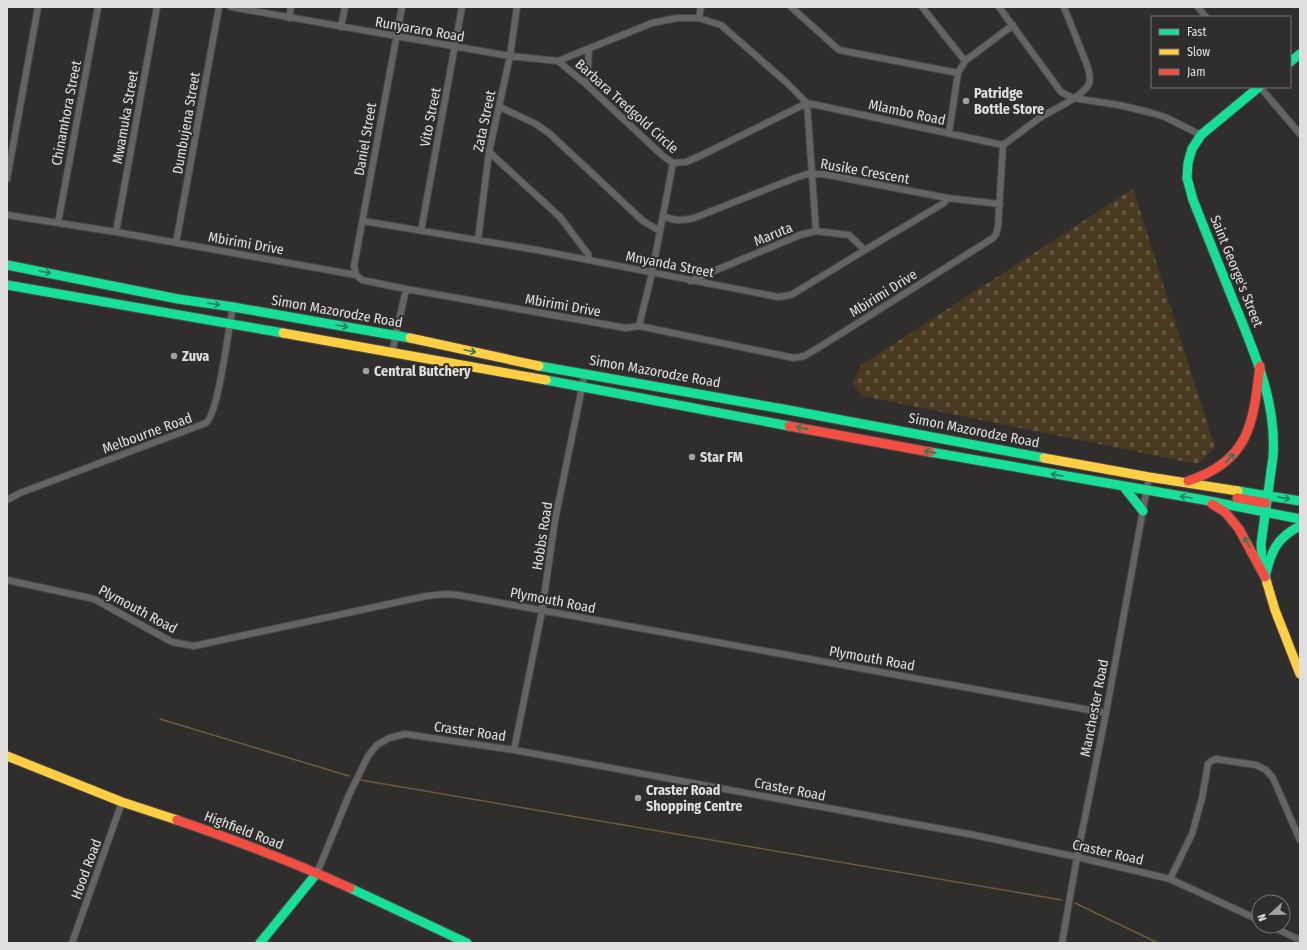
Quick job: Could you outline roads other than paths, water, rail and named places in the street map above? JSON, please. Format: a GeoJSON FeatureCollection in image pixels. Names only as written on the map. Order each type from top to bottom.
{"type":"FeatureCollection","features":[{"type":"Feature","properties":{"kind":"main road"},"geometry":{"type":"LineString","coordinates":[[1291,61],[1300,54]]}},
{"type":"Feature","properties":{"kind":"main road","name":"Saint George's Street"},"geometry":{"type":"LineString","coordinates":[[1259,88],[1201,135],[1192,149],[1188,163],[1187,178],[1189,190],[1260,366],[1272,413],[1274,430],[1273,457],[1261,544],[1261,554],[1265,577]]}},
{"type":"Feature","properties":{"kind":"main road","name":"Simon Mazorodze Road"},"geometry":{"type":"LineString","coordinates":[[7,265],[178,299],[395,335],[528,364],[790,410],[1098,468],[1183,482],[1266,503],[1300,518]]}},
{"type":"Feature","properties":{"kind":"main road","name":"Simon Mazorodze Road"},"geometry":{"type":"LineString","coordinates":[[7,285],[229,323],[1146,491],[1204,500],[1266,503],[1300,500]]}},
{"type":"Feature","properties":{"kind":"main road"},"geometry":{"type":"LineString","coordinates":[[178,299],[195,309],[220,315],[229,323]]}},
{"type":"Feature","properties":{"kind":"main road"},"geometry":{"type":"LineString","coordinates":[[528,364],[546,374],[574,380],[582,387]]}},
{"type":"Feature","properties":{"kind":"main road"},"geometry":{"type":"LineString","coordinates":[[1183,482],[1202,477],[1212,472],[1223,465],[1237,450],[1250,425],[1254,411],[1260,366]]}},
{"type":"Feature","properties":{"kind":"main road"},"geometry":{"type":"LineString","coordinates":[[1098,468],[1116,479],[1141,484],[1146,491]]}},
{"type":"Feature","properties":{"kind":"main road"},"geometry":{"type":"LineString","coordinates":[[1123,486],[1143,511]]}},
{"type":"Feature","properties":{"kind":"main road"},"geometry":{"type":"LineString","coordinates":[[1204,500],[1225,512],[1240,529],[1265,577],[1279,620],[1300,674]]}},
{"type":"Feature","properties":{"kind":"main road"},"geometry":{"type":"LineString","coordinates":[[1265,577],[1276,544],[1281,537],[1300,526]]}},
{"type":"Feature","properties":{"kind":"main road","name":"Highfield Road"},"geometry":{"type":"LineString","coordinates":[[7,756],[122,802],[220,835],[317,873],[467,943]]}},
{"type":"Feature","properties":{"kind":"main road"},"geometry":{"type":"LineString","coordinates":[[260,943],[317,873]]}},
{"type":"Feature","properties":{"kind":"street"},"geometry":{"type":"LineString","coordinates":[[7,179],[38,7]]}},
{"type":"Feature","properties":{"kind":"street","name":"Chinamhora Street"},"geometry":{"type":"LineString","coordinates":[[58,223],[98,7]]}},
{"type":"Feature","properties":{"kind":"street","name":"Mwamuka Street"},"geometry":{"type":"LineString","coordinates":[[116,232],[157,7]]}},
{"type":"Feature","properties":{"kind":"street","name":"Dumbujena Street"},"geometry":{"type":"LineString","coordinates":[[176,243],[219,7]]}},
{"type":"Feature","properties":{"kind":"street","name":"Runyararo Road"},"geometry":{"type":"LineString","coordinates":[[231,7],[252,9],[289,18],[455,47],[510,56],[558,61]]}},
{"type":"Feature","properties":{"kind":"street"},"geometry":{"type":"LineString","coordinates":[[289,18],[291,7]]}},
{"type":"Feature","properties":{"kind":"street"},"geometry":{"type":"LineString","coordinates":[[341,27],[345,7]]}},
{"type":"Feature","properties":{"kind":"street","name":"Daniel Street"},"geometry":{"type":"LineString","coordinates":[[356,274],[354,266],[402,7]]}},
{"type":"Feature","properties":{"kind":"street","name":"Vito Street"},"geometry":{"type":"LineString","coordinates":[[421,231],[462,7]]}},
{"type":"Feature","properties":{"kind":"street","name":"Zata Street"},"geometry":{"type":"LineString","coordinates":[[478,240],[489,152],[510,56],[517,7]]}},
{"type":"Feature","properties":{"kind":"street"},"geometry":{"type":"LineString","coordinates":[[699,18],[701,7]]}},
{"type":"Feature","properties":{"kind":"street"},"geometry":{"type":"LineString","coordinates":[[791,7],[839,50],[958,73]]}},
{"type":"Feature","properties":{"kind":"street"},"geometry":{"type":"LineString","coordinates":[[922,7],[965,61]]}},
{"type":"Feature","properties":{"kind":"street"},"geometry":{"type":"LineString","coordinates":[[999,7],[1061,92],[1073,98],[1152,112],[1201,135]]}},
{"type":"Feature","properties":{"kind":"street"},"geometry":{"type":"LineString","coordinates":[[1003,145],[1040,118],[1073,98],[1090,83],[1088,66],[1064,7]]}},
{"type":"Feature","properties":{"kind":"street"},"geometry":{"type":"LineString","coordinates":[[1198,7],[1205,16]]}},
{"type":"Feature","properties":{"kind":"street","name":"Barbara Tredgold Circle"},"geometry":{"type":"LineString","coordinates":[[677,18],[699,18],[721,24],[807,103],[702,155],[686,162],[673,163],[663,156],[558,61],[590,49],[652,22],[677,18]]}},
{"type":"Feature","properties":{"kind":"street"},"geometry":{"type":"LineString","coordinates":[[949,133],[958,73],[965,61],[1013,25]]}},
{"type":"Feature","properties":{"kind":"street"},"geometry":{"type":"LineString","coordinates":[[586,85],[590,49]]}},
{"type":"Feature","properties":{"kind":"street"},"geometry":{"type":"LineString","coordinates":[[1261,88],[1300,134]]}},
{"type":"Feature","properties":{"kind":"street"},"geometry":{"type":"LineString","coordinates":[[807,103],[816,232]]}},
{"type":"Feature","properties":{"kind":"street","name":"Mlambo Road"},"geometry":{"type":"LineString","coordinates":[[807,103],[1003,145]]}},
{"type":"Feature","properties":{"kind":"street"},"geometry":{"type":"LineString","coordinates":[[500,107],[536,124],[550,134],[643,221],[660,231]]}},
{"type":"Feature","properties":{"kind":"street","name":"Mbirimi Drive"},"geometry":{"type":"LineString","coordinates":[[7,215],[116,232],[356,274],[362,280],[406,289],[626,328],[639,326],[794,358],[804,356],[818,348],[993,238],[998,227],[1003,145]]}},
{"type":"Feature","properties":{"kind":"street"},"geometry":{"type":"LineString","coordinates":[[489,152],[560,217],[588,254],[589,260]]}},
{"type":"Feature","properties":{"kind":"street"},"geometry":{"type":"LineString","coordinates":[[639,326],[652,273],[673,163]]}},
{"type":"Feature","properties":{"kind":"street","name":"Rusike Crescent"},"geometry":{"type":"LineString","coordinates":[[663,216],[675,221],[683,221],[694,218],[807,174],[824,174],[947,198],[1000,204]]}},
{"type":"Feature","properties":{"kind":"street","name":"Mnyanda Street"},"geometry":{"type":"LineString","coordinates":[[362,221],[478,240],[589,260],[690,281],[784,297],[791,295],[944,203],[947,198]]}},
{"type":"Feature","properties":{"kind":"street","name":"Maruta"},"geometry":{"type":"LineString","coordinates":[[690,281],[800,235],[816,232],[849,236],[865,250]]}},
{"type":"Feature","properties":{"kind":"street"},"geometry":{"type":"LineString","coordinates":[[392,353],[406,289]]}},
{"type":"Feature","properties":{"kind":"street","name":"Melbourne Road"},"geometry":{"type":"LineString","coordinates":[[7,500],[20,493],[206,423],[212,416],[217,398],[232,307]]}},
{"type":"Feature","properties":{"kind":"street","name":"Hobbs Road"},"geometry":{"type":"LineString","coordinates":[[514,750],[542,611],[555,520],[585,373]]}},
{"type":"Feature","properties":{"kind":"street","name":"Manchester Road"},"geometry":{"type":"LineString","coordinates":[[1062,943],[1149,477]]}},
{"type":"Feature","properties":{"kind":"street","name":"Plymouth Road"},"geometry":{"type":"LineString","coordinates":[[7,580],[88,597],[172,642],[194,646],[426,596],[446,594],[1106,713]]}},
{"type":"Feature","properties":{"kind":"street","name":"Craster Road"},"geometry":{"type":"LineString","coordinates":[[317,873],[349,795],[368,756],[377,745],[389,738],[405,734],[514,750],[974,835],[1077,857],[1170,879],[1251,916]]}},
{"type":"Feature","properties":{"kind":"street"},"geometry":{"type":"LineString","coordinates":[[1170,879],[1192,834],[1202,798],[1208,764],[1216,758],[1256,765],[1266,770],[1273,778],[1300,840]]}},
{"type":"Feature","properties":{"kind":"street","name":"Hood Road"},"geometry":{"type":"LineString","coordinates":[[72,943],[122,802]]}},
{"type":"Feature","properties":{"kind":"street"},"geometry":{"type":"LineString","coordinates":[[1288,934],[1300,940]]}},
{"type":"Feature","properties":{"kind":"waterway"},"geometry":{"type":"LineString","coordinates":[[160,719],[349,776]]}},
{"type":"Feature","properties":{"kind":"waterway"},"geometry":{"type":"LineString","coordinates":[[361,780],[1062,900]]}},
{"type":"Feature","properties":{"kind":"waterway"},"geometry":{"type":"LineString","coordinates":[[1075,903],[1158,943]]}},
{"type":"Feature","properties":{"kind":"place","name":"Patridge Bottle Store"},"geometry":{"type":"Point","coordinates":[966,101]}},
{"type":"Feature","properties":{"kind":"place","name":"Zuva"},"geometry":{"type":"Point","coordinates":[174,356]}},
{"type":"Feature","properties":{"kind":"place","name":"Central Butchery"},"geometry":{"type":"Point","coordinates":[366,371]}},
{"type":"Feature","properties":{"kind":"place","name":"Star FM"},"geometry":{"type":"Point","coordinates":[692,457]}},
{"type":"Feature","properties":{"kind":"place","name":"Craster Road Shopping Centre"},"geometry":{"type":"Point","coordinates":[638,798]}}]}
